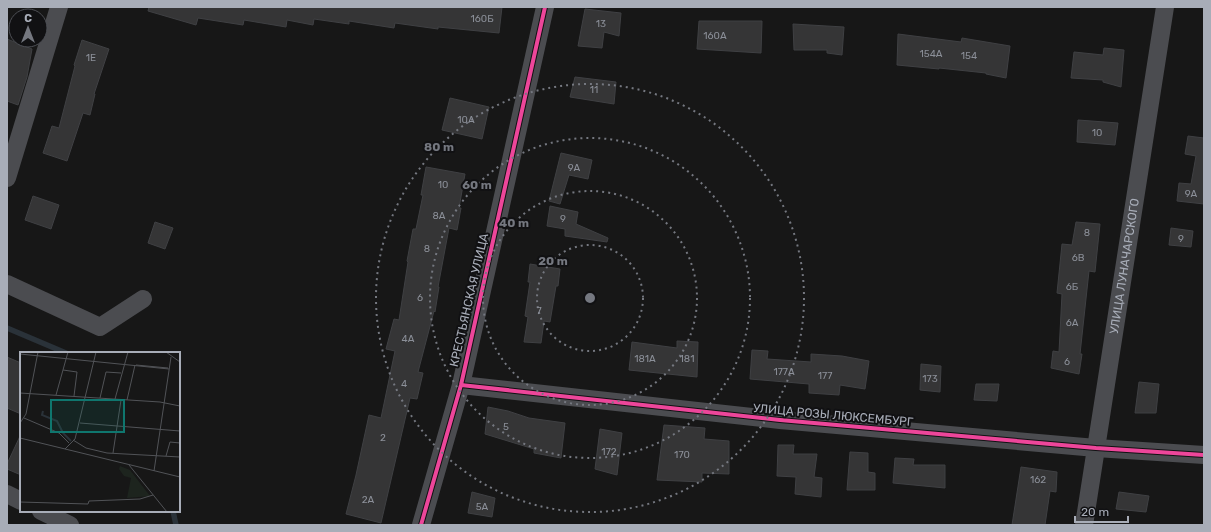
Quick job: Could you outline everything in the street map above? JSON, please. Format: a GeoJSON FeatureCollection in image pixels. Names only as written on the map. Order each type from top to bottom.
{"type":"FeatureCollection","features":[{"type":"Feature","properties":{"kind":"street"},"geometry":{"type":"LineString","coordinates":[[7,178],[59,7]]}},
{"type":"Feature","properties":{"kind":"street","name":"КРЕСТЬЯНСКАЯ УЛИЦА"},"geometry":{"type":"LineString","coordinates":[[422,525],[460,385],[545,7]]}},
{"type":"Feature","properties":{"kind":"street","name":"УЛИЦА ЛУНАЧАРСКОГО"},"geometry":{"type":"LineString","coordinates":[[1084,525],[1165,7]]}},
{"type":"Feature","properties":{"kind":"street"},"geometry":{"type":"LineString","coordinates":[[7,284],[100,327],[143,299]]}},
{"type":"Feature","properties":{"kind":"street","name":"УЛИЦА РОЗЫ ЛЮКСЕМБУРГ"},"geometry":{"type":"LineString","coordinates":[[460,385],[780,420],[1096,448],[1204,455]]}},
{"type":"Feature","properties":{"kind":"street"},"geometry":{"type":"LineString","coordinates":[[7,494],[20,500]]}},
{"type":"Feature","properties":{"kind":"street"},"geometry":{"type":"LineString","coordinates":[[43,512],[70,525]]}},
{"type":"Feature","properties":{"kind":"building"},"geometry":{"type":"Polygon","coordinates":[[[149,7],[502,7],[499,33],[438,27],[438,29],[395,23],[394,28],[349,21],[349,24],[314,19],[313,25],[287,20],[286,27],[244,20],[243,25],[198,18],[196,25],[148,11],[149,7]]]}},
{"type":"Feature","properties":{"kind":"building"},"geometry":{"type":"Polygon","coordinates":[[[585,9],[621,13],[619,36],[604,32],[602,48],[578,46],[585,9]]]}},
{"type":"Feature","properties":{"kind":"building"},"geometry":{"type":"Polygon","coordinates":[[[699,21],[762,21],[761,53],[697,49],[699,21]]]}},
{"type":"Feature","properties":{"kind":"building"},"geometry":{"type":"Polygon","coordinates":[[[793,24],[844,27],[842,55],[827,53],[827,50],[794,50],[793,24]]]}},
{"type":"Feature","properties":{"kind":"building"},"geometry":{"type":"Polygon","coordinates":[[[898,34],[961,42],[962,38],[1010,46],[1006,78],[986,73],[897,65],[898,34]]]}},
{"type":"Feature","properties":{"kind":"building"},"geometry":{"type":"Polygon","coordinates":[[[7,39],[8,48],[32,49],[27,77],[18,105],[7,101],[7,39]]]}},
{"type":"Feature","properties":{"kind":"building"},"geometry":{"type":"Polygon","coordinates":[[[82,40],[109,49],[94,94],[90,115],[83,113],[67,161],[43,153],[52,126],[59,128],[75,66],[74,65],[82,40]]]}},
{"type":"Feature","properties":{"kind":"building"},"geometry":{"type":"Polygon","coordinates":[[[1104,48],[1124,50],[1121,87],[1103,82],[1103,80],[1071,78],[1074,52],[1103,55],[1104,48]]]}},
{"type":"Feature","properties":{"kind":"building"},"geometry":{"type":"Polygon","coordinates":[[[575,77],[616,82],[614,104],[570,97],[575,77]]]}},
{"type":"Feature","properties":{"kind":"building"},"geometry":{"type":"Polygon","coordinates":[[[450,98],[489,107],[482,139],[442,130],[450,98]]]}},
{"type":"Feature","properties":{"kind":"building"},"geometry":{"type":"Polygon","coordinates":[[[1078,120],[1118,123],[1115,145],[1077,142],[1078,120]]]}},
{"type":"Feature","properties":{"kind":"building"},"geometry":{"type":"Polygon","coordinates":[[[1188,136],[1204,138],[1204,204],[1177,201],[1179,183],[1191,184],[1196,156],[1185,154],[1188,136]]]}},
{"type":"Feature","properties":{"kind":"building"},"geometry":{"type":"Polygon","coordinates":[[[561,153],[592,160],[588,179],[569,175],[560,204],[549,201],[561,153]]]}},
{"type":"Feature","properties":{"kind":"building"},"geometry":{"type":"Polygon","coordinates":[[[426,167],[465,174],[459,208],[461,208],[457,230],[449,228],[435,312],[434,311],[418,372],[423,373],[417,399],[410,398],[381,523],[346,514],[369,415],[381,418],[395,351],[386,349],[394,319],[399,320],[407,261],[413,229],[416,229],[423,195],[421,195],[426,167]]]}},
{"type":"Feature","properties":{"kind":"building"},"geometry":{"type":"Polygon","coordinates":[[[33,196],[59,205],[51,229],[25,220],[33,196]]]}},
{"type":"Feature","properties":{"kind":"building"},"geometry":{"type":"Polygon","coordinates":[[[550,206],[578,212],[576,224],[608,238],[607,242],[565,236],[565,229],[547,226],[550,206]]]}},
{"type":"Feature","properties":{"kind":"building"},"geometry":{"type":"Polygon","coordinates":[[[155,222],[173,228],[165,249],[148,243],[155,222]]]}},
{"type":"Feature","properties":{"kind":"building"},"geometry":{"type":"Polygon","coordinates":[[[1076,222],[1100,224],[1095,272],[1089,271],[1079,374],[1051,368],[1053,351],[1059,352],[1062,294],[1057,293],[1062,244],[1072,245],[1076,222]]]}},
{"type":"Feature","properties":{"kind":"building"},"geometry":{"type":"Polygon","coordinates":[[[1171,228],[1193,231],[1191,247],[1169,245],[1171,228]]]}},
{"type":"Feature","properties":{"kind":"building"},"geometry":{"type":"Polygon","coordinates":[[[530,264],[560,269],[550,322],[544,321],[541,343],[524,342],[528,317],[525,316],[530,282],[528,282],[530,264]]]}},
{"type":"Feature","properties":{"kind":"building"},"geometry":{"type":"Polygon","coordinates":[[[677,341],[698,342],[697,377],[629,370],[632,342],[677,348],[677,341]]]}},
{"type":"Feature","properties":{"kind":"building"},"geometry":{"type":"Polygon","coordinates":[[[752,350],[768,351],[767,359],[811,362],[811,354],[842,356],[869,361],[865,389],[840,385],[839,395],[809,393],[809,384],[750,379],[752,350]]]}},
{"type":"Feature","properties":{"kind":"building"},"geometry":{"type":"Polygon","coordinates":[[[7,357],[20,363],[20,414],[7,408],[7,357]]]}},
{"type":"Feature","properties":{"kind":"building"},"geometry":{"type":"Polygon","coordinates":[[[921,364],[941,366],[940,392],[920,390],[921,364]]]}},
{"type":"Feature","properties":{"kind":"building"},"geometry":{"type":"Polygon","coordinates":[[[1139,382],[1159,384],[1156,413],[1135,413],[1139,382]]]}},
{"type":"Feature","properties":{"kind":"building"},"geometry":{"type":"Polygon","coordinates":[[[976,384],[999,384],[997,401],[974,400],[976,384]]]}},
{"type":"Feature","properties":{"kind":"building"},"geometry":{"type":"Polygon","coordinates":[[[488,407],[508,411],[529,418],[565,423],[561,458],[534,453],[534,449],[485,434],[488,407]]]}},
{"type":"Feature","properties":{"kind":"building"},"geometry":{"type":"Polygon","coordinates":[[[664,425],[705,428],[704,439],[729,441],[729,474],[702,473],[702,482],[657,480],[664,425]]]}},
{"type":"Feature","properties":{"kind":"building"},"geometry":{"type":"Polygon","coordinates":[[[600,429],[622,433],[617,475],[595,469],[600,429]]]}},
{"type":"Feature","properties":{"kind":"building"},"geometry":{"type":"Polygon","coordinates":[[[20,436],[20,475],[7,469],[7,464],[20,436]]]}},
{"type":"Feature","properties":{"kind":"building"},"geometry":{"type":"Polygon","coordinates":[[[778,445],[794,445],[793,454],[817,454],[814,477],[822,478],[821,497],[795,494],[796,477],[777,476],[778,445]]]}},
{"type":"Feature","properties":{"kind":"building"},"geometry":{"type":"Polygon","coordinates":[[[850,452],[868,453],[868,472],[875,473],[875,490],[847,490],[850,452]]]}},
{"type":"Feature","properties":{"kind":"building"},"geometry":{"type":"Polygon","coordinates":[[[895,458],[914,459],[913,465],[945,465],[945,488],[893,483],[895,458]]]}},
{"type":"Feature","properties":{"kind":"building"},"geometry":{"type":"Polygon","coordinates":[[[1021,467],[1057,472],[1056,492],[1050,491],[1045,525],[1012,525],[1021,467]]]}},
{"type":"Feature","properties":{"kind":"building"},"geometry":{"type":"Polygon","coordinates":[[[472,492],[495,498],[492,517],[468,513],[472,492]]]}},
{"type":"Feature","properties":{"kind":"building"},"geometry":{"type":"Polygon","coordinates":[[[1119,492],[1149,496],[1146,512],[1116,509],[1119,492]]]}},
{"type":"Feature","properties":{"kind":"waterway"},"geometry":{"type":"LineString","coordinates":[[7,328],[64,352]]}},
{"type":"Feature","properties":{"kind":"waterway"},"geometry":{"type":"LineString","coordinates":[[173,512],[176,525]]}},
{"type":"Feature","properties":{"kind":"cycle path"},"geometry":{"type":"LineString","coordinates":[[421,525],[461,385],[545,7]]}},
{"type":"Feature","properties":{"kind":"cycle path"},"geometry":{"type":"LineString","coordinates":[[461,385],[780,420],[1096,448],[1204,455]]}}]}
